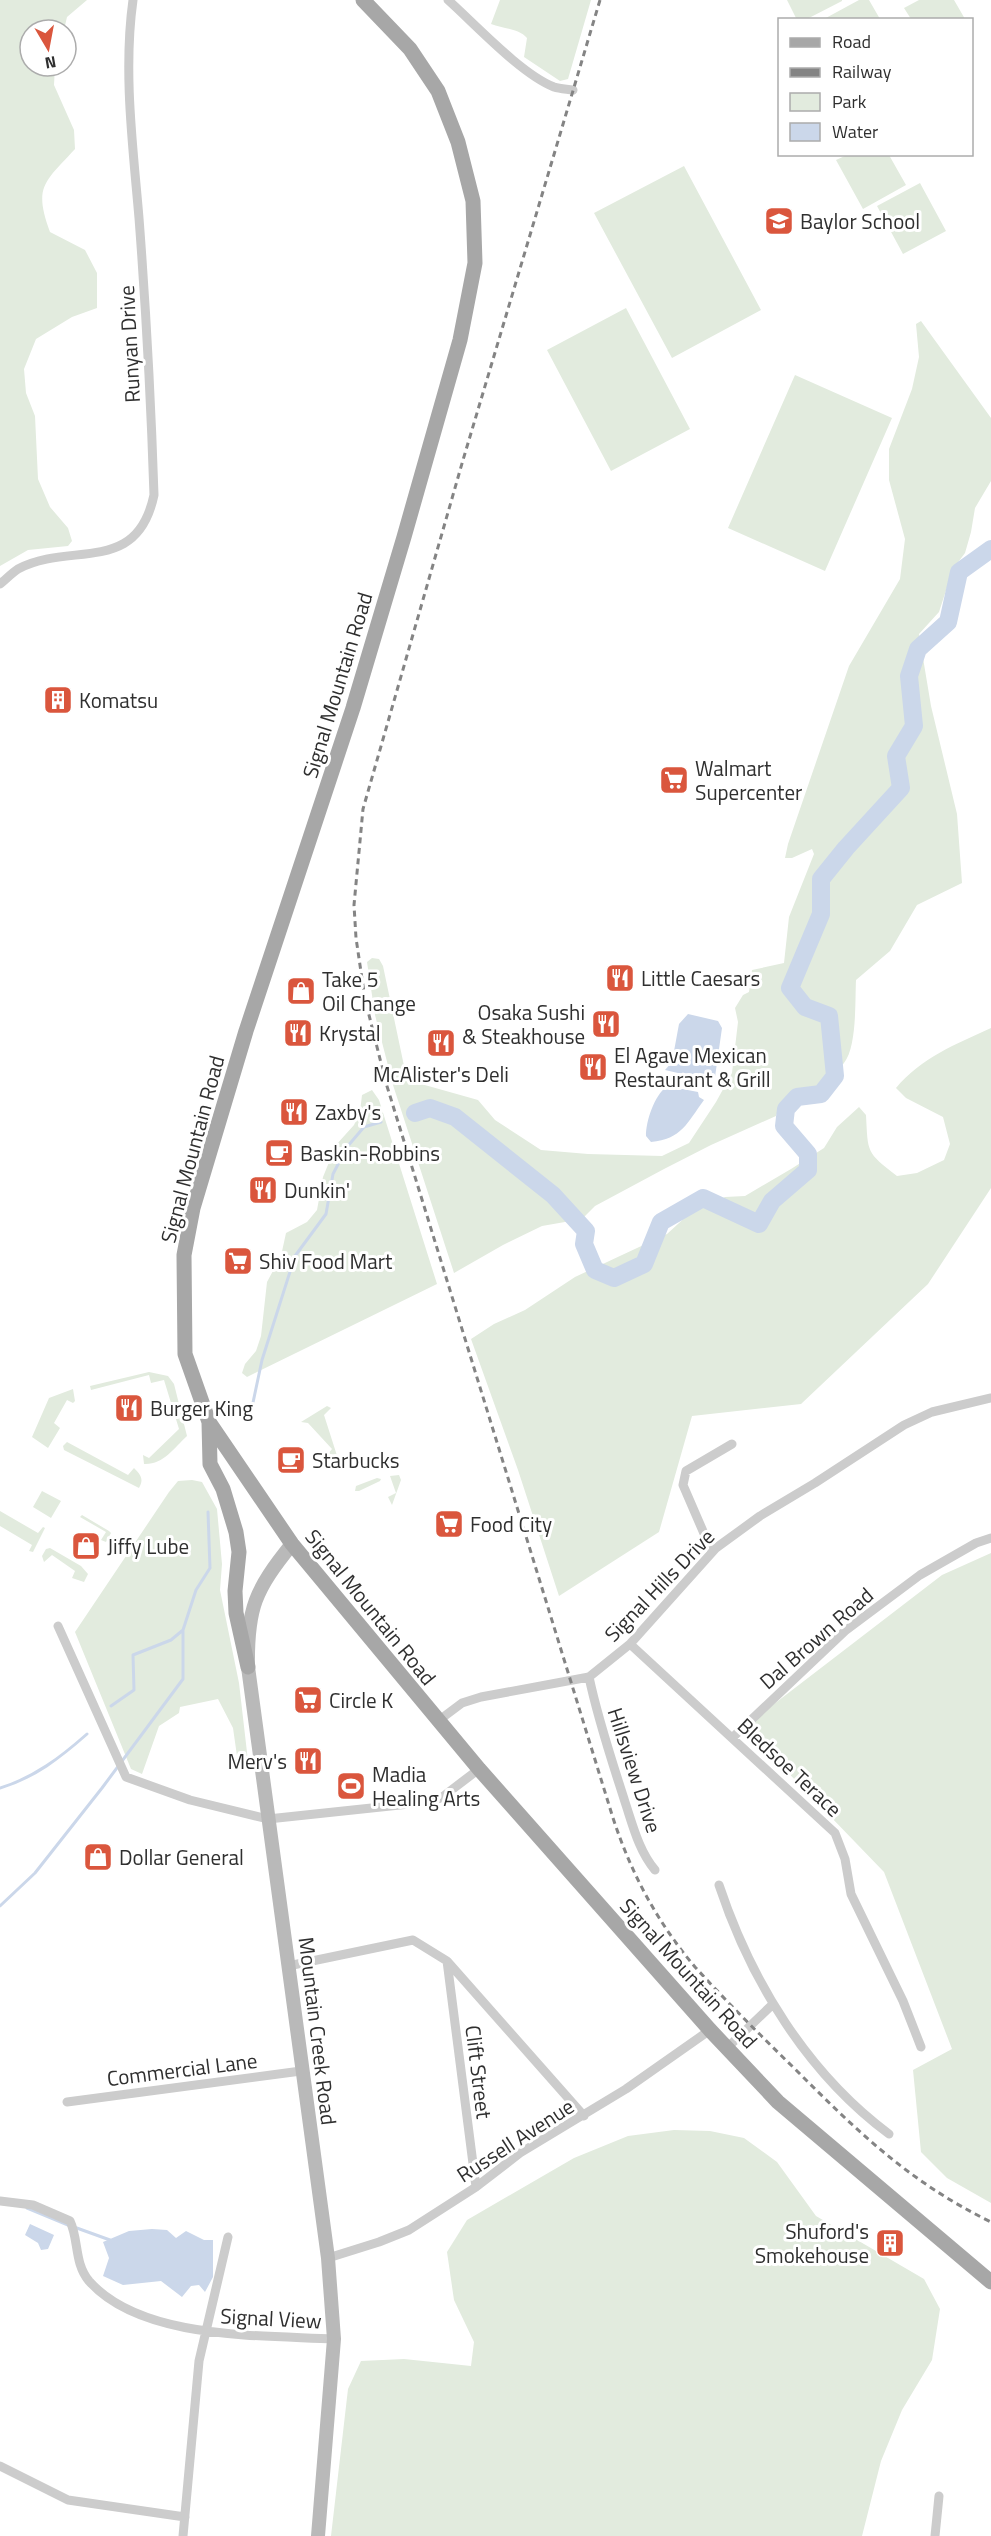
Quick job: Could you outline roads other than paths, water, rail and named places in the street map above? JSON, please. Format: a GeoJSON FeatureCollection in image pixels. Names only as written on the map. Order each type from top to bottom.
{"type":"FeatureCollection","features":[{"type":"Feature","properties":{"kind":"main road","name":"Signal Mountain Road"},"geometry":{"type":"LineString","coordinates":[[363,0],[410,49],[438,91],[458,142],[474,201],[475,263],[460,340],[404,537],[349,719],[246,1031],[193,1208],[184,1255],[185,1354],[208,1422],[292,1544],[479,1769],[710,2030],[778,2102],[991,2282]]}},
{"type":"Feature","properties":{"kind":"main road"},"geometry":{"type":"LineString","coordinates":[[208,1422],[210,1464],[223,1489],[236,1532],[239,1552],[235,1591],[236,1613],[248,1667]]}},
{"type":"Feature","properties":{"kind":"main road","name":"Mountain Creek Road"},"geometry":{"type":"LineString","coordinates":[[292,1544],[259,1590],[250,1611],[247,1634],[248,1667],[328,2258],[334,2340],[318,2536]]}},
{"type":"Feature","properties":{"kind":"main road"},"geometry":{"type":"LineString","coordinates":[[970,2265],[991,2270]]}},
{"type":"Feature","properties":{"kind":"street","name":"Runyan Drive"},"geometry":{"type":"LineString","coordinates":[[0,584],[18,569],[41,562],[114,548],[135,536],[151,512],[154,495],[149,358],[133,142],[130,65],[133,0]]}},
{"type":"Feature","properties":{"kind":"street"},"geometry":{"type":"LineString","coordinates":[[448,0],[518,63],[544,82],[557,88],[573,90]]}},
{"type":"Feature","properties":{"kind":"street","name":"Signal Hills Drive"},"geometry":{"type":"LineString","coordinates":[[438,1721],[462,1703],[481,1697],[589,1677],[630,1644],[712,1552],[760,1516],[904,1425],[932,1412],[991,1398]]}},
{"type":"Feature","properties":{"kind":"street"},"geometry":{"type":"LineString","coordinates":[[712,1552],[683,1485],[686,1472],[732,1444]]}},
{"type":"Feature","properties":{"kind":"street","name":"Dal Brown Road"},"geometry":{"type":"LineString","coordinates":[[732,1738],[845,1631],[920,1575],[976,1543],[991,1538]]}},
{"type":"Feature","properties":{"kind":"street"},"geometry":{"type":"LineString","coordinates":[[58,1626],[126,1777],[190,1800],[268,1819],[428,1802],[441,1798],[479,1769]]}},
{"type":"Feature","properties":{"kind":"street","name":"Bledsoe Terace"},"geometry":{"type":"LineString","coordinates":[[630,1644],[835,1833],[844,1859],[850,1894],[903,2001],[921,2047]]}},
{"type":"Feature","properties":{"kind":"street","name":"Hillsview Drive"},"geometry":{"type":"LineString","coordinates":[[589,1677],[598,1718],[634,1829],[647,1860],[655,1870]]}},
{"type":"Feature","properties":{"kind":"street"},"geometry":{"type":"LineString","coordinates":[[719,1885],[732,1924],[773,2004],[817,2067],[863,2115],[889,2134]]}},
{"type":"Feature","properties":{"kind":"street"},"geometry":{"type":"LineString","coordinates":[[288,1966],[413,1940],[447,1961],[584,2116]]}},
{"type":"Feature","properties":{"kind":"street","name":"Clift Street"},"geometry":{"type":"LineString","coordinates":[[447,1961],[476,2187]]}},
{"type":"Feature","properties":{"kind":"street"},"geometry":{"type":"LineString","coordinates":[[727,2048],[773,2004]]}},
{"type":"Feature","properties":{"kind":"street","name":"Russell Avenue"},"geometry":{"type":"LineString","coordinates":[[328,2258],[409,2230],[476,2187],[520,2152],[584,2116],[710,2030]]}},
{"type":"Feature","properties":{"kind":"street","name":"Commercial Lane"},"geometry":{"type":"LineString","coordinates":[[67,2102],[301,2071]]}},
{"type":"Feature","properties":{"kind":"street","name":"Signal View"},"geometry":{"type":"LineString","coordinates":[[0,2201],[33,2205],[70,2221],[75,2233],[76,2255],[88,2280],[110,2299],[147,2318],[206,2332],[334,2340]]}},
{"type":"Feature","properties":{"kind":"street"},"geometry":{"type":"LineString","coordinates":[[183,2536],[199,2361],[228,2237]]}},
{"type":"Feature","properties":{"kind":"street"},"geometry":{"type":"LineString","coordinates":[[0,2466],[68,2500],[185,2517]]}},
{"type":"Feature","properties":{"kind":"street"},"geometry":{"type":"LineString","coordinates":[[935,2536],[939,2496]]}},
{"type":"Feature","properties":{"kind":"water"},"geometry":{"type":"Polygon","coordinates":[[[688,1014],[718,1021],[722,1028],[715,1077],[708,1080],[665,1070],[672,1062],[679,1024],[688,1014]]]}},
{"type":"Feature","properties":{"kind":"water"},"geometry":{"type":"Polygon","coordinates":[[[667,1086],[698,1092],[699,1097],[704,1100],[688,1123],[677,1133],[651,1142],[646,1136],[649,1116],[658,1096],[667,1086]]]}},
{"type":"Feature","properties":{"kind":"water"},"geometry":{"type":"Polygon","coordinates":[[[30,2224],[54,2235],[48,2249],[41,2250],[38,2243],[25,2235],[30,2224]]]}},
{"type":"Feature","properties":{"kind":"water"},"geometry":{"type":"Polygon","coordinates":[[[167,2230],[176,2238],[186,2231],[204,2240],[213,2240],[213,2277],[205,2292],[199,2285],[191,2286],[182,2297],[161,2281],[123,2285],[103,2276],[109,2258],[103,2242],[129,2231],[167,2230]]]}},
{"type":"Feature","properties":{"kind":"waterway"},"geometry":{"type":"LineString","coordinates":[[415,1113],[430,1108],[455,1117],[553,1195],[586,1231],[584,1244],[595,1270],[614,1278],[644,1264],[661,1222],[703,1198],[759,1224],[772,1201],[808,1170],[808,1154],[784,1126],[786,1109],[797,1097],[821,1094],[835,1076],[829,1016],[805,1007],[790,988],[821,914],[821,879],[901,788],[896,756],[914,726],[909,676],[918,649],[948,622],[959,572],[991,549]]}},
{"type":"Feature","properties":{"kind":"waterway"},"geometry":{"type":"LineString","coordinates":[[251,1412],[262,1360],[295,1256],[326,1214],[333,1174],[347,1147],[364,1127],[381,1122]]}},
{"type":"Feature","properties":{"kind":"waterway"},"geometry":{"type":"LineString","coordinates":[[0,1906],[35,1873],[183,1679],[183,1630],[196,1590],[210,1568],[208,1512]]}},
{"type":"Feature","properties":{"kind":"waterway"},"geometry":{"type":"LineString","coordinates":[[111,1706],[134,1690],[133,1655],[171,1640],[183,1630]]}},
{"type":"Feature","properties":{"kind":"waterway"},"geometry":{"type":"LineString","coordinates":[[0,1788],[24,1779],[46,1766],[87,1734]]}},
{"type":"Feature","properties":{"kind":"waterway"},"geometry":{"type":"LineString","coordinates":[[27,2208],[68,2225]]}},
{"type":"Feature","properties":{"kind":"waterway"},"geometry":{"type":"LineString","coordinates":[[74,2227],[110,2240]]}},
{"type":"Feature","properties":{"kind":"railway"},"geometry":{"type":"LineString","coordinates":[[600,0],[463,460],[363,809],[354,905],[356,938],[365,999],[386,1083],[613,1818],[637,1877],[657,1915],[695,1967],[817,2091],[885,2154],[934,2190],[991,2222]]}},
{"type":"Feature","properties":{"kind":"place","name":"Baylor School"},"geometry":{"type":"Point","coordinates":[779,221]}},
{"type":"Feature","properties":{"kind":"place","name":"Komatsu"},"geometry":{"type":"Point","coordinates":[58,700]}},
{"type":"Feature","properties":{"kind":"place","name":"Walmart Supercenter"},"geometry":{"type":"Point","coordinates":[674,780]}},
{"type":"Feature","properties":{"kind":"place","name":"Little Caesars"},"geometry":{"type":"Point","coordinates":[620,978]}},
{"type":"Feature","properties":{"kind":"place","name":"Take 5 Oil Change"},"geometry":{"type":"Point","coordinates":[301,991]}},
{"type":"Feature","properties":{"kind":"place","name":"Osaka Sushi & Steakhouse"},"geometry":{"type":"Point","coordinates":[606,1024]}},
{"type":"Feature","properties":{"kind":"place","name":"Krystal"},"geometry":{"type":"Point","coordinates":[298,1033]}},
{"type":"Feature","properties":{"kind":"place","name":"McAlister's Deli"},"geometry":{"type":"Point","coordinates":[441,1043]}},
{"type":"Feature","properties":{"kind":"place","name":"El Agave Mexican Restaurant & Grill"},"geometry":{"type":"Point","coordinates":[593,1067]}},
{"type":"Feature","properties":{"kind":"place","name":"Zaxby's"},"geometry":{"type":"Point","coordinates":[294,1112]}},
{"type":"Feature","properties":{"kind":"place","name":"Baskin-Robbins"},"geometry":{"type":"Point","coordinates":[279,1153]}},
{"type":"Feature","properties":{"kind":"place","name":"Dunkin'"},"geometry":{"type":"Point","coordinates":[263,1190]}},
{"type":"Feature","properties":{"kind":"place","name":"Shiv Food Mart"},"geometry":{"type":"Point","coordinates":[238,1261]}},
{"type":"Feature","properties":{"kind":"place","name":"Burger King"},"geometry":{"type":"Point","coordinates":[129,1408]}},
{"type":"Feature","properties":{"kind":"place","name":"Starbucks"},"geometry":{"type":"Point","coordinates":[291,1460]}},
{"type":"Feature","properties":{"kind":"place","name":"Food City"},"geometry":{"type":"Point","coordinates":[449,1524]}},
{"type":"Feature","properties":{"kind":"place","name":"Jiffy Lube"},"geometry":{"type":"Point","coordinates":[86,1546]}},
{"type":"Feature","properties":{"kind":"place","name":"Circle K"},"geometry":{"type":"Point","coordinates":[308,1700]}},
{"type":"Feature","properties":{"kind":"place","name":"Merv's"},"geometry":{"type":"Point","coordinates":[308,1761]}},
{"type":"Feature","properties":{"kind":"place","name":"Madia Healing Arts"},"geometry":{"type":"Point","coordinates":[351,1786]}},
{"type":"Feature","properties":{"kind":"place","name":"Dollar General"},"geometry":{"type":"Point","coordinates":[98,1857]}},
{"type":"Feature","properties":{"kind":"place","name":"Shuford's Smokehouse"},"geometry":{"type":"Point","coordinates":[890,2243]}}]}
